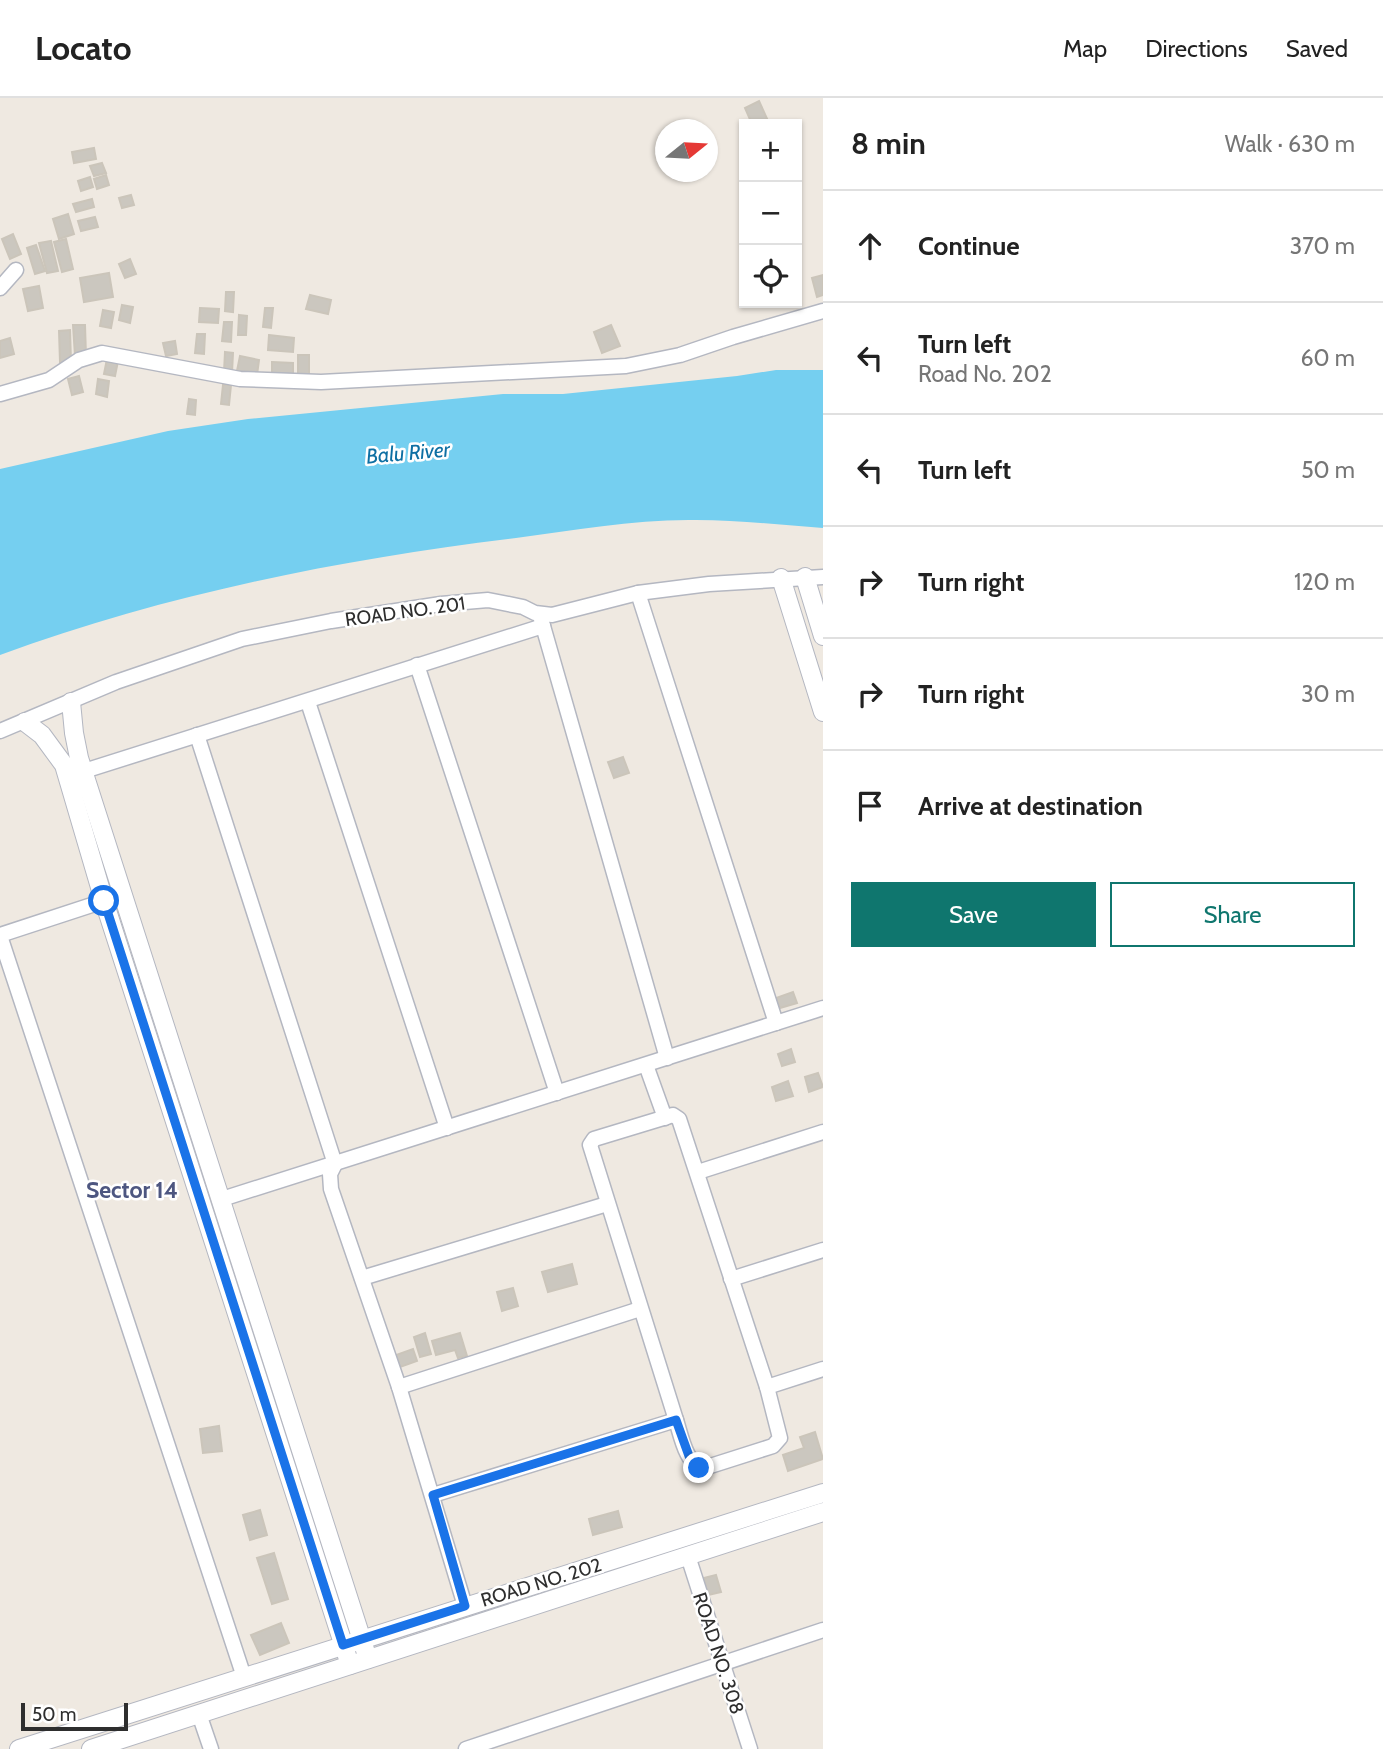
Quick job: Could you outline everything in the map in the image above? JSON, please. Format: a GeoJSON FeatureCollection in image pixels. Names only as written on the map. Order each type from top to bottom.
{"type":"FeatureCollection","features":[{"type":"Feature","properties":{"kind":"street"},"geometry":{"type":"LineString","coordinates":[[0,288],[16,270]]}},
{"type":"Feature","properties":{"kind":"street"},"geometry":{"type":"LineString","coordinates":[[0,394],[49,380],[79,360],[102,353],[240,379],[321,382],[626,366],[680,355],[823,311]]}},
{"type":"Feature","properties":{"kind":"street"},"geometry":{"type":"LineString","coordinates":[[805,577],[823,636]]}},
{"type":"Feature","properties":{"kind":"street","name":"ROAD NO. 201"},"geometry":{"type":"LineString","coordinates":[[0,731],[116,682],[242,639],[331,621],[441,604],[488,600],[523,607],[541,620],[638,593],[781,578],[823,577]]}},
{"type":"Feature","properties":{"kind":"street"},"geometry":{"type":"LineString","coordinates":[[781,578],[823,712]]}},
{"type":"Feature","properties":{"kind":"street"},"geometry":{"type":"LineString","coordinates":[[638,593],[776,1023]]}},
{"type":"Feature","properties":{"kind":"street"},"geometry":{"type":"LineString","coordinates":[[84,771],[308,702],[541,620],[667,1058]]}},
{"type":"Feature","properties":{"kind":"street"},"geometry":{"type":"LineString","coordinates":[[417,665],[557,1093]]}},
{"type":"Feature","properties":{"kind":"street"},"geometry":{"type":"LineString","coordinates":[[71,702],[74,733],[84,771],[368,1660]]}},
{"type":"Feature","properties":{"kind":"street"},"geometry":{"type":"LineString","coordinates":[[308,702],[447,1128]]}},
{"type":"Feature","properties":{"kind":"street"},"geometry":{"type":"LineString","coordinates":[[25,722],[48,743],[64,765],[104,901],[349,1665]]}},
{"type":"Feature","properties":{"kind":"street"},"geometry":{"type":"LineString","coordinates":[[197,735],[335,1164],[330,1174],[331,1189],[399,1387],[465,1606]]}},
{"type":"Feature","properties":{"kind":"street"},"geometry":{"type":"LineString","coordinates":[[104,901],[0,936],[244,1677]]}},
{"type":"Feature","properties":{"kind":"street"},"geometry":{"type":"LineString","coordinates":[[222,1199],[823,1008]]}},
{"type":"Feature","properties":{"kind":"street"},"geometry":{"type":"LineString","coordinates":[[646,1065],[665,1118]]}},
{"type":"Feature","properties":{"kind":"street"},"geometry":{"type":"LineString","coordinates":[[677,1116],[698,1172],[767,1387],[780,1438],[773,1446],[699,1468],[689,1456],[676,1420],[607,1204],[591,1141],[677,1116]]}},
{"type":"Feature","properties":{"kind":"street"},"geometry":{"type":"LineString","coordinates":[[698,1172],[823,1132]]}},
{"type":"Feature","properties":{"kind":"street"},"geometry":{"type":"LineString","coordinates":[[362,1278],[607,1204]]}},
{"type":"Feature","properties":{"kind":"street"},"geometry":{"type":"LineString","coordinates":[[731,1279],[823,1250]]}},
{"type":"Feature","properties":{"kind":"street"},"geometry":{"type":"LineString","coordinates":[[399,1387],[640,1309]]}},
{"type":"Feature","properties":{"kind":"street"},"geometry":{"type":"LineString","coordinates":[[767,1387],[823,1369]]}},
{"type":"Feature","properties":{"kind":"street"},"geometry":{"type":"LineString","coordinates":[[433,1495],[676,1420]]}},
{"type":"Feature","properties":{"kind":"street","name":"ROAD NO. 202"},"geometry":{"type":"LineString","coordinates":[[19,1749],[823,1493]]}},
{"type":"Feature","properties":{"kind":"street","name":"ROAD NO. 202"},"geometry":{"type":"LineString","coordinates":[[91,1749],[823,1512]]}},
{"type":"Feature","properties":{"kind":"street","name":"ROAD NO. 308"},"geometry":{"type":"LineString","coordinates":[[688,1556],[750,1749]]}},
{"type":"Feature","properties":{"kind":"street"},"geometry":{"type":"LineString","coordinates":[[466,1749],[823,1630]]}},
{"type":"Feature","properties":{"kind":"street"},"geometry":{"type":"LineString","coordinates":[[203,1690],[211,1749]]}},
{"type":"Feature","properties":{"kind":"water","name":"Balu River"},"geometry":{"type":"Polygon","coordinates":[[[776,370],[823,370],[823,528],[728,521],[651,521],[385,557],[320,568],[190,597],[63,633],[0,655],[0,469],[168,431],[248,419],[503,394],[563,394],[776,370]]]}},
{"type":"Feature","properties":{"kind":"building"},"geometry":{"type":"Polygon","coordinates":[[[759,101],[767,119],[750,119],[745,108],[759,101]]]}},
{"type":"Feature","properties":{"kind":"building"},"geometry":{"type":"Polygon","coordinates":[[[94,148],[96,159],[74,163],[72,152],[94,148]]]}},
{"type":"Feature","properties":{"kind":"building"},"geometry":{"type":"Polygon","coordinates":[[[102,163],[106,173],[94,176],[90,166],[102,163]]]}},
{"type":"Feature","properties":{"kind":"building"},"geometry":{"type":"Polygon","coordinates":[[[106,175],[109,185],[97,189],[94,179],[106,175]]]}},
{"type":"Feature","properties":{"kind":"building"},"geometry":{"type":"Polygon","coordinates":[[[90,177],[93,187],[81,191],[78,181],[90,177]]]}},
{"type":"Feature","properties":{"kind":"building"},"geometry":{"type":"Polygon","coordinates":[[[131,195],[134,205],[122,208],[119,198],[131,195]]]}},
{"type":"Feature","properties":{"kind":"building"},"geometry":{"type":"Polygon","coordinates":[[[92,199],[94,207],[76,212],[73,204],[92,199]]]}},
{"type":"Feature","properties":{"kind":"building"},"geometry":{"type":"Polygon","coordinates":[[[68,214],[74,234],[59,239],[53,219],[68,214]]]}},
{"type":"Feature","properties":{"kind":"building"},"geometry":{"type":"Polygon","coordinates":[[[95,217],[98,227],[81,231],[78,221],[95,217]]]}},
{"type":"Feature","properties":{"kind":"building"},"geometry":{"type":"Polygon","coordinates":[[[13,234],[21,254],[10,259],[2,239],[13,234]]]}},
{"type":"Feature","properties":{"kind":"building"},"geometry":{"type":"Polygon","coordinates":[[[66,239],[73,269],[62,272],[54,242],[66,239]]]}},
{"type":"Feature","properties":{"kind":"building"},"geometry":{"type":"Polygon","coordinates":[[[51,241],[58,271],[47,273],[39,243],[51,241]]]}},
{"type":"Feature","properties":{"kind":"building"},"geometry":{"type":"Polygon","coordinates":[[[36,245],[45,271],[35,274],[27,248],[36,245]]]}},
{"type":"Feature","properties":{"kind":"building"},"geometry":{"type":"Polygon","coordinates":[[[130,259],[136,274],[125,278],[119,264],[130,259]]]}},
{"type":"Feature","properties":{"kind":"building"},"geometry":{"type":"Polygon","coordinates":[[[109,273],[113,297],[84,302],[80,278],[109,273]]]}},
{"type":"Feature","properties":{"kind":"building"},"geometry":{"type":"Polygon","coordinates":[[[823,275],[823,295],[817,297],[812,278],[823,275]]]}},
{"type":"Feature","properties":{"kind":"building"},"geometry":{"type":"Polygon","coordinates":[[[39,286],[43,308],[28,311],[23,289],[39,286]]]}},
{"type":"Feature","properties":{"kind":"building"},"geometry":{"type":"Polygon","coordinates":[[[226,292],[234,292],[233,312],[225,311],[226,292]]]}},
{"type":"Feature","properties":{"kind":"building"},"geometry":{"type":"Polygon","coordinates":[[[310,295],[331,300],[328,314],[306,309],[310,295]]]}},
{"type":"Feature","properties":{"kind":"building"},"geometry":{"type":"Polygon","coordinates":[[[122,305],[133,307],[130,323],[119,320],[122,305]]]}},
{"type":"Feature","properties":{"kind":"building"},"geometry":{"type":"Polygon","coordinates":[[[200,308],[219,309],[218,323],[199,322],[200,308]]]}},
{"type":"Feature","properties":{"kind":"building"},"geometry":{"type":"Polygon","coordinates":[[[265,308],[273,308],[271,328],[263,327],[265,308]]]}},
{"type":"Feature","properties":{"kind":"building"},"geometry":{"type":"Polygon","coordinates":[[[103,310],[114,312],[111,328],[100,326],[103,310]]]}},
{"type":"Feature","properties":{"kind":"building"},"geometry":{"type":"Polygon","coordinates":[[[239,315],[247,316],[246,335],[238,335],[239,315]]]}},
{"type":"Feature","properties":{"kind":"building"},"geometry":{"type":"Polygon","coordinates":[[[224,322],[232,322],[231,342],[222,341],[224,322]]]}},
{"type":"Feature","properties":{"kind":"building"},"geometry":{"type":"Polygon","coordinates":[[[73,325],[85,325],[86,356],[75,356],[73,325]]]}},
{"type":"Feature","properties":{"kind":"building"},"geometry":{"type":"Polygon","coordinates":[[[611,325],[620,346],[602,353],[594,332],[611,325]]]}},
{"type":"Feature","properties":{"kind":"building"},"geometry":{"type":"Polygon","coordinates":[[[70,330],[71,362],[60,362],[59,331],[70,330]]]}},
{"type":"Feature","properties":{"kind":"building"},"geometry":{"type":"Polygon","coordinates":[[[197,334],[205,334],[204,354],[195,353],[197,334]]]}},
{"type":"Feature","properties":{"kind":"building"},"geometry":{"type":"Polygon","coordinates":[[[269,335],[294,338],[293,352],[268,350],[269,335]]]}},
{"type":"Feature","properties":{"kind":"building"},"geometry":{"type":"Polygon","coordinates":[[[10,338],[14,354],[0,358],[0,341],[10,338]]]}},
{"type":"Feature","properties":{"kind":"building"},"geometry":{"type":"Polygon","coordinates":[[[175,341],[177,354],[166,356],[163,343],[175,341]]]}},
{"type":"Feature","properties":{"kind":"building"},"geometry":{"type":"Polygon","coordinates":[[[225,352],[233,353],[232,373],[224,372],[225,352]]]}},
{"type":"Feature","properties":{"kind":"building"},"geometry":{"type":"Polygon","coordinates":[[[298,355],[309,355],[309,379],[298,379],[298,355]]]}},
{"type":"Feature","properties":{"kind":"building"},"geometry":{"type":"Polygon","coordinates":[[[240,356],[259,360],[257,375],[237,371],[240,356]]]}},
{"type":"Feature","properties":{"kind":"building"},"geometry":{"type":"Polygon","coordinates":[[[107,359],[118,361],[115,376],[104,374],[107,359]]]}},
{"type":"Feature","properties":{"kind":"building"},"geometry":{"type":"Polygon","coordinates":[[[272,362],[293,363],[293,378],[272,378],[272,362]]]}},
{"type":"Feature","properties":{"kind":"building"},"geometry":{"type":"Polygon","coordinates":[[[79,376],[83,392],[72,395],[68,379],[79,376]]]}},
{"type":"Feature","properties":{"kind":"building"},"geometry":{"type":"Polygon","coordinates":[[[98,379],[109,381],[107,397],[96,394],[98,379]]]}},
{"type":"Feature","properties":{"kind":"building"},"geometry":{"type":"Polygon","coordinates":[[[223,385],[231,385],[229,405],[221,404],[223,385]]]}},
{"type":"Feature","properties":{"kind":"building"},"geometry":{"type":"Polygon","coordinates":[[[189,399],[196,400],[195,415],[187,414],[189,399]]]}},
{"type":"Feature","properties":{"kind":"building"},"geometry":{"type":"Polygon","coordinates":[[[623,757],[629,773],[614,778],[608,762],[623,757]]]}},
{"type":"Feature","properties":{"kind":"building"},"geometry":{"type":"Polygon","coordinates":[[[793,992],[797,1003],[780,1008],[776,998],[793,992]]]}},
{"type":"Feature","properties":{"kind":"building"},"geometry":{"type":"Polygon","coordinates":[[[791,1049],[795,1062],[782,1066],[778,1054],[791,1049]]]}},
{"type":"Feature","properties":{"kind":"building"},"geometry":{"type":"Polygon","coordinates":[[[818,1073],[823,1087],[809,1092],[805,1077],[818,1073]]]}},
{"type":"Feature","properties":{"kind":"building"},"geometry":{"type":"Polygon","coordinates":[[[788,1081],[793,1096],[776,1101],[772,1087],[788,1081]]]}},
{"type":"Feature","properties":{"kind":"building"},"geometry":{"type":"Polygon","coordinates":[[[572,1264],[577,1284],[548,1292],[542,1272],[572,1264]]]}},
{"type":"Feature","properties":{"kind":"building"},"geometry":{"type":"Polygon","coordinates":[[[513,1288],[518,1306],[502,1311],[497,1292],[513,1288]]]}},
{"type":"Feature","properties":{"kind":"building"},"geometry":{"type":"Polygon","coordinates":[[[425,1333],[431,1354],[420,1357],[414,1337],[425,1333]]]}},
{"type":"Feature","properties":{"kind":"building"},"geometry":{"type":"Polygon","coordinates":[[[460,1333],[467,1356],[458,1358],[455,1350],[436,1355],[432,1341],[460,1333]]]}},
{"type":"Feature","properties":{"kind":"building"},"geometry":{"type":"Polygon","coordinates":[[[413,1349],[417,1361],[400,1367],[396,1355],[413,1349]]]}},
{"type":"Feature","properties":{"kind":"building"},"geometry":{"type":"Polygon","coordinates":[[[219,1426],[222,1451],[203,1453],[200,1429],[219,1426]]]}},
{"type":"Feature","properties":{"kind":"building"},"geometry":{"type":"Polygon","coordinates":[[[815,1432],[823,1459],[788,1471],[783,1455],[804,1448],[800,1437],[815,1432]]]}},
{"type":"Feature","properties":{"kind":"building"},"geometry":{"type":"Polygon","coordinates":[[[260,1510],[267,1535],[250,1540],[243,1515],[260,1510]]]}},
{"type":"Feature","properties":{"kind":"building"},"geometry":{"type":"Polygon","coordinates":[[[618,1511],[622,1527],[593,1535],[589,1519],[618,1511]]]}},
{"type":"Feature","properties":{"kind":"building"},"geometry":{"type":"Polygon","coordinates":[[[274,1553],[288,1599],[272,1604],[257,1558],[274,1553]]]}},
{"type":"Feature","properties":{"kind":"building"},"geometry":{"type":"Polygon","coordinates":[[[716,1575],[721,1592],[708,1595],[704,1578],[716,1575]]]}},
{"type":"Feature","properties":{"kind":"building"},"geometry":{"type":"Polygon","coordinates":[[[281,1623],[289,1643],[260,1655],[251,1635],[281,1623]]]}},
{"type":"Feature","properties":{"kind":"district","name":"Sector 14"},"geometry":{"type":"Point","coordinates":[132,1190]}},
{"type":"Feature","properties":{"kind":"route"},"geometry":{"type":"LineString","coordinates":[[104,901],[343,1645],[465,1606],[433,1495],[676,1420],[689,1456],[699,1468]]}}]}
